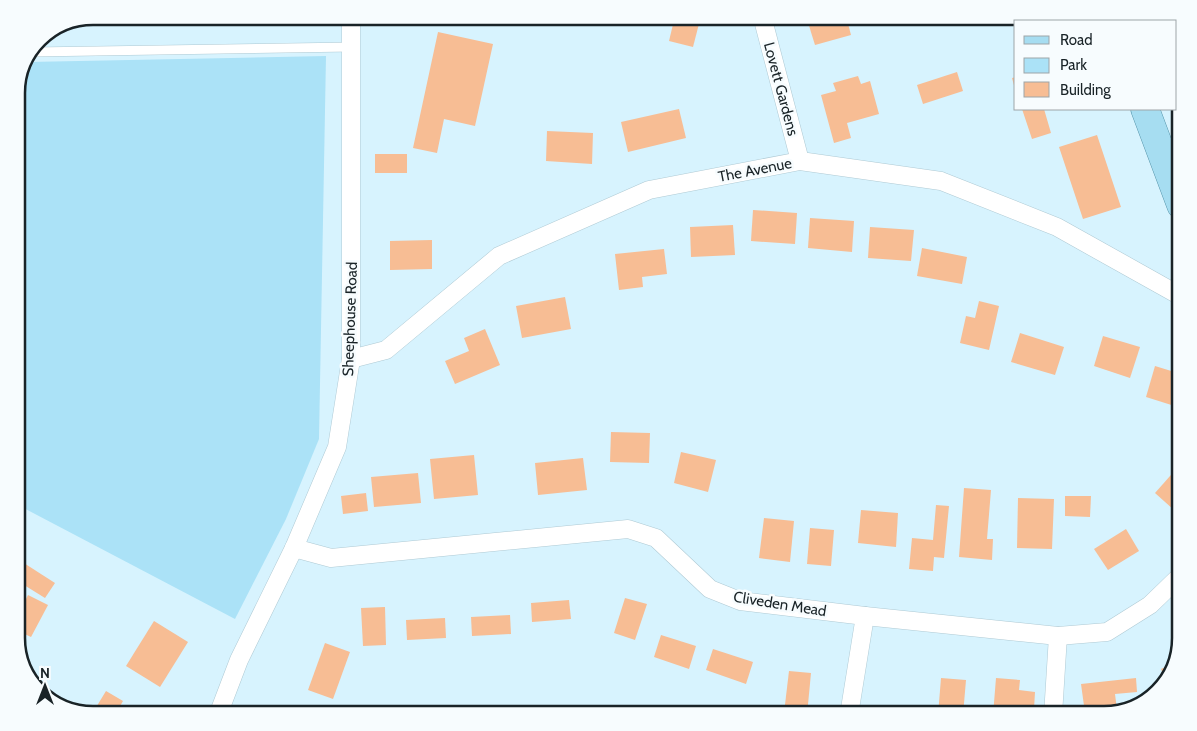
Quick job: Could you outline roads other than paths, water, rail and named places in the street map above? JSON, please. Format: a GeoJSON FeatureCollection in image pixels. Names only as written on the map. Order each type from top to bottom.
{"type":"FeatureCollection","features":[{"type":"Feature","properties":{"kind":"main road"},"geometry":{"type":"LineString","coordinates":[[1145,110],[1172,181]]}},
{"type":"Feature","properties":{"kind":"street","name":"Sheephouse Road"},"geometry":{"type":"LineString","coordinates":[[221,706],[239,660],[294,548],[337,447],[352,359],[352,25]]}},
{"type":"Feature","properties":{"kind":"street","name":"Lovett Gardens"},"geometry":{"type":"LineString","coordinates":[[764,25],[800,162]]}},
{"type":"Feature","properties":{"kind":"street","name":"The Avenue"},"geometry":{"type":"LineString","coordinates":[[352,359],[386,350],[499,256],[649,190],[800,162],[942,181],[1057,227],[1172,291]]}},
{"type":"Feature","properties":{"kind":"street","name":"Cliveden Mead"},"geometry":{"type":"LineString","coordinates":[[294,548],[331,558],[628,529],[656,538],[710,589],[740,601],[1058,636],[1107,632],[1150,605],[1172,584]]}},
{"type":"Feature","properties":{"kind":"street"},"geometry":{"type":"LineString","coordinates":[[850,706],[865,616]]}},
{"type":"Feature","properties":{"kind":"street"},"geometry":{"type":"LineString","coordinates":[[1053,706],[1058,636]]}},
{"type":"Feature","properties":{"kind":"lane"},"geometry":{"type":"LineString","coordinates":[[39,52],[352,47]]}}]}
